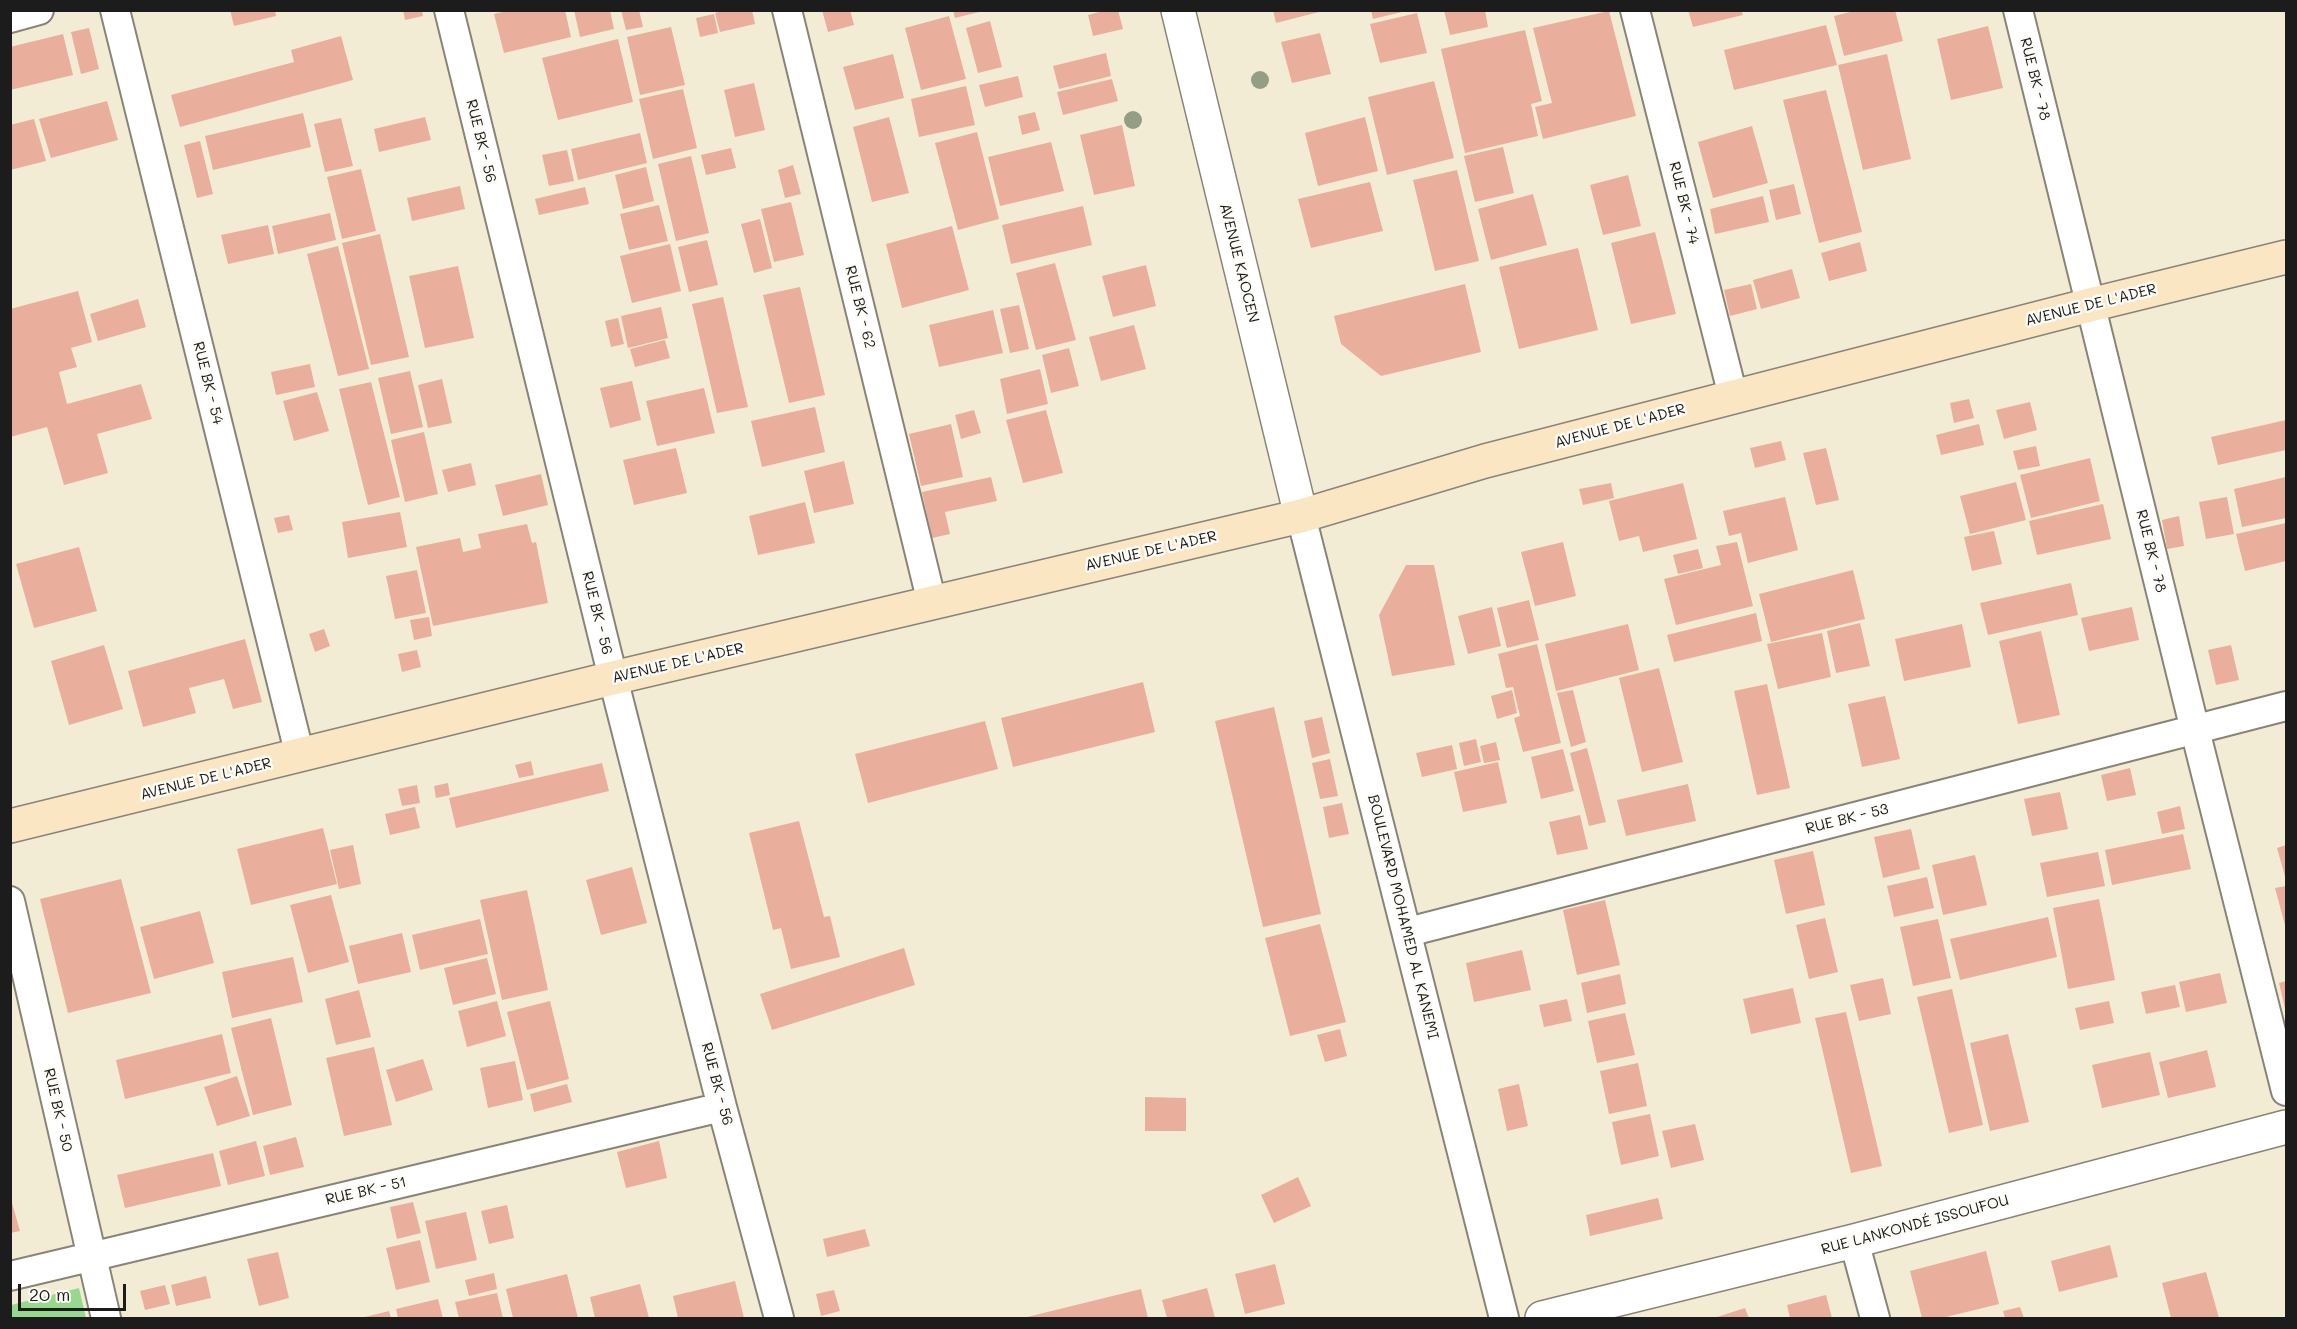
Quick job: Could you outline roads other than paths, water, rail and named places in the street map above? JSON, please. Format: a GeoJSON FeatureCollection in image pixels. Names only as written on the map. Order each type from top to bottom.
{"type":"FeatureCollection","features":[{"type":"Feature","properties":{"kind":"main road","name":"AVENUE DE L'ADER"},"geometry":{"type":"LineString","coordinates":[[10,826],[613,678],[1301,516],[1461,468],[1733,396],[2286,257]]}},
{"type":"Feature","properties":{"kind":"street"},"geometry":{"type":"LineString","coordinates":[[10,18],[39,10]]}},
{"type":"Feature","properties":{"kind":"street","name":"RUE BK - 54"},"geometry":{"type":"LineString","coordinates":[[116,10],[300,756]]}},
{"type":"Feature","properties":{"kind":"street","name":"RUE BK - 56"},"geometry":{"type":"LineString","coordinates":[[450,10],[613,678],[722,1107],[779,1318]]}},
{"type":"Feature","properties":{"kind":"street","name":"RUE BK - 62"},"geometry":{"type":"LineString","coordinates":[[788,10],[932,603]]}},
{"type":"Feature","properties":{"kind":"street","name":"AVENUE KAOCEN"},"geometry":{"type":"LineString","coordinates":[[1178,10],[1301,516]]}},
{"type":"Feature","properties":{"kind":"street","name":"RUE BK - 74"},"geometry":{"type":"LineString","coordinates":[[1635,10],[1733,396]]}},
{"type":"Feature","properties":{"kind":"street","name":"RUE BK - 78"},"geometry":{"type":"LineString","coordinates":[[2018,10],[2286,1091]]}},
{"type":"Feature","properties":{"kind":"street","name":"BOULEVARD MOHAMED AL KANEMI"},"geometry":{"type":"LineString","coordinates":[[1301,516],[1504,1318]]}},
{"type":"Feature","properties":{"kind":"street","name":"RUE BK - 53"},"geometry":{"type":"LineString","coordinates":[[1407,932],[2286,706]]}},
{"type":"Feature","properties":{"kind":"street","name":"RUE BK - 50"},"geometry":{"type":"LineString","coordinates":[[10,901],[106,1318]]}},
{"type":"Feature","properties":{"kind":"street","name":"RUE BK - 51"},"geometry":{"type":"LineString","coordinates":[[10,1276],[722,1107]]}},
{"type":"Feature","properties":{"kind":"street","name":"RUE LANKONDÉ ISSOUFOU"},"geometry":{"type":"LineString","coordinates":[[1542,1318],[1854,1241],[2286,1127]]}},
{"type":"Feature","properties":{"kind":"street"},"geometry":{"type":"LineString","coordinates":[[1854,1241],[1875,1318]]}}]}
